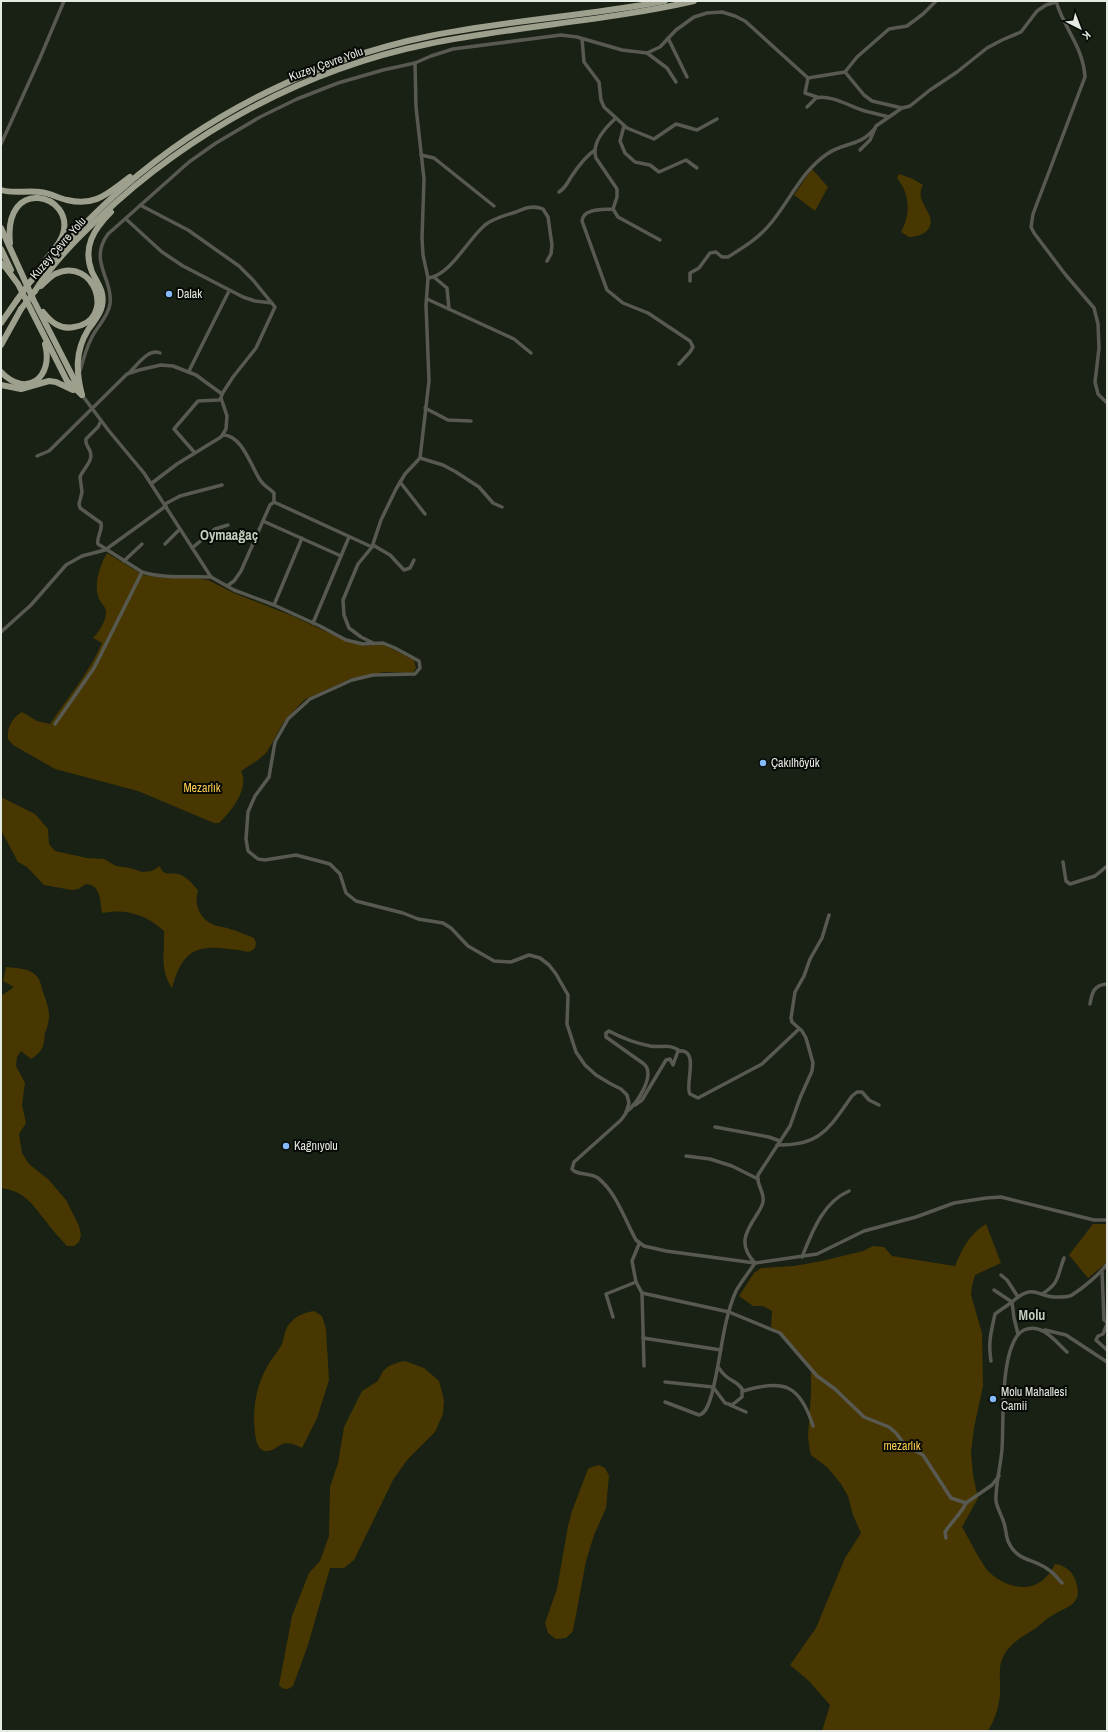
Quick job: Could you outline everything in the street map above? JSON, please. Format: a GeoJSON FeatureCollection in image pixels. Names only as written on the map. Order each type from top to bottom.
{"type":"FeatureCollection","features":[{"type":"Feature","properties":{"kind":"highway","name":"Kuzey Çevre Yolu"},"geometry":{"type":"LineString","coordinates":[[30,282],[81,226],[102,206],[158,159],[192,135],[226,115],[282,86],[324,68],[411,41],[455,32],[665,1]]}},
{"type":"Feature","properties":{"kind":"highway","name":"Kuzey Çevre Yolu"},"geometry":{"type":"LineString","coordinates":[[35,291],[44,276],[86,230],[122,197],[197,140],[264,101],[320,77],[374,58],[412,47],[458,38],[646,11],[694,1]]}},
{"type":"Feature","properties":{"kind":"highway"},"geometry":{"type":"LineString","coordinates":[[1,190],[14,193],[39,192],[73,201],[91,202],[106,195],[155,158],[192,135]]}},
{"type":"Feature","properties":{"kind":"highway"},"geometry":{"type":"LineString","coordinates":[[82,395],[78,378],[77,364],[79,351],[83,338],[96,320],[102,308],[103,299],[102,290],[92,271],[89,259],[88,248],[91,237],[96,227],[161,166]]}},
{"type":"Feature","properties":{"kind":"highway"},"geometry":{"type":"LineString","coordinates":[[1,323],[57,245],[64,232],[62,215],[56,206],[47,199],[36,197],[22,202],[16,208],[12,216],[9,235],[11,248]]}},
{"type":"Feature","properties":{"kind":"highway"},"geometry":{"type":"LineString","coordinates":[[1,228],[34,301],[82,395]]}},
{"type":"Feature","properties":{"kind":"highway"},"geometry":{"type":"LineString","coordinates":[[1,250],[67,381],[82,395]]}},
{"type":"Feature","properties":{"kind":"highway"},"geometry":{"type":"LineString","coordinates":[[1,263],[18,284]]}},
{"type":"Feature","properties":{"kind":"highway"},"geometry":{"type":"LineString","coordinates":[[1,334],[35,291],[54,275],[70,271],[78,272],[88,278],[96,289],[98,299],[94,313],[85,323],[80,326],[67,328],[52,322],[34,301]]}},
{"type":"Feature","properties":{"kind":"highway"},"geometry":{"type":"LineString","coordinates":[[1,314],[17,300]]}},
{"type":"Feature","properties":{"kind":"highway"},"geometry":{"type":"LineString","coordinates":[[1,344],[21,309]]}},
{"type":"Feature","properties":{"kind":"highway"},"geometry":{"type":"LineString","coordinates":[[1,372],[18,383],[29,384],[39,378],[44,372],[48,358],[41,331]]}},
{"type":"Feature","properties":{"kind":"highway"},"geometry":{"type":"LineString","coordinates":[[1,385],[21,389],[49,381],[56,382],[82,395]]}},
{"type":"Feature","properties":{"kind":"street"},"geometry":{"type":"LineString","coordinates":[[1,144],[64,1]]}},
{"type":"Feature","properties":{"kind":"street"},"geometry":{"type":"LineString","coordinates":[[808,78],[845,72],[857,57],[889,29],[907,26],[923,14],[936,1]]}},
{"type":"Feature","properties":{"kind":"street"},"geometry":{"type":"LineString","coordinates":[[690,281],[690,273],[699,268],[710,253],[716,252],[722,257],[728,257],[761,234],[806,174],[829,153],[860,141],[902,108],[916,103],[930,90],[957,72],[991,45],[1021,32],[1037,11],[1043,6],[1056,1],[1062,19],[1072,33],[1080,50],[1084,65],[1085,77],[1043,186],[1033,214],[1031,227],[1065,274],[1094,308],[1098,324],[1099,348],[1095,382],[1098,394],[1107,403]]}},
{"type":"Feature","properties":{"kind":"street"},"geometry":{"type":"LineString","coordinates":[[647,53],[660,47],[682,25],[698,15],[717,12],[732,14],[742,19],[758,32],[808,78]]}},
{"type":"Feature","properties":{"kind":"street"},"geometry":{"type":"LineString","coordinates":[[78,378],[90,340],[106,316],[110,306],[108,287],[100,263],[100,250],[108,234],[198,155],[272,111],[309,93],[383,70],[415,63],[439,53],[460,48],[555,36],[582,38],[614,49],[647,53],[666,68],[676,82]]}},
{"type":"Feature","properties":{"kind":"street"},"geometry":{"type":"LineString","coordinates":[[582,38],[584,62],[599,82],[604,107],[624,126],[653,139],[674,124],[682,124],[697,130],[717,119]]}},
{"type":"Feature","properties":{"kind":"street"},"geometry":{"type":"LineString","coordinates":[[668,38],[687,77]]}},
{"type":"Feature","properties":{"kind":"street"},"geometry":{"type":"LineString","coordinates":[[375,643],[362,637],[349,628],[344,618],[344,597],[358,564],[372,546],[381,520],[400,482],[420,458],[429,381],[427,299],[428,278],[423,255],[422,238],[424,188],[416,107],[415,63]]}},
{"type":"Feature","properties":{"kind":"street"},"geometry":{"type":"LineString","coordinates":[[845,72],[862,93],[872,101],[902,108]]}},
{"type":"Feature","properties":{"kind":"street"},"geometry":{"type":"LineString","coordinates":[[808,78],[805,93],[846,103],[866,111],[889,117]]}},
{"type":"Feature","properties":{"kind":"street"},"geometry":{"type":"LineString","coordinates":[[807,107],[818,97]]}},
{"type":"Feature","properties":{"kind":"street"},"geometry":{"type":"LineString","coordinates":[[559,192],[567,185],[588,156],[595,150],[601,135],[616,118]]}},
{"type":"Feature","properties":{"kind":"street"},"geometry":{"type":"LineString","coordinates":[[624,126],[620,139],[620,145],[625,153],[635,162],[650,165],[659,172],[686,160],[697,168]]}},
{"type":"Feature","properties":{"kind":"street"},"geometry":{"type":"LineString","coordinates":[[860,150],[870,140],[875,128]]}},
{"type":"Feature","properties":{"kind":"street"},"geometry":{"type":"LineString","coordinates":[[1,132],[7,132]]}},
{"type":"Feature","properties":{"kind":"street"},"geometry":{"type":"LineString","coordinates":[[595,150],[596,158],[617,189],[617,197],[613,209]]}},
{"type":"Feature","properties":{"kind":"street"},"geometry":{"type":"LineString","coordinates":[[421,155],[434,158],[494,206]]}},
{"type":"Feature","properties":{"kind":"street"},"geometry":{"type":"LineString","coordinates":[[140,205],[201,239],[244,270],[275,307],[256,348],[232,377],[222,396],[218,400],[198,401],[174,429],[195,453]]}},
{"type":"Feature","properties":{"kind":"street"},"geometry":{"type":"LineString","coordinates":[[435,278],[448,267],[486,224],[497,218],[531,207],[543,209],[548,217],[552,248],[550,256],[547,260]]}},
{"type":"Feature","properties":{"kind":"street"},"geometry":{"type":"LineString","coordinates":[[613,209],[618,217],[660,240]]}},
{"type":"Feature","properties":{"kind":"street"},"geometry":{"type":"LineString","coordinates":[[613,209],[586,212],[582,219],[607,290],[623,303],[648,313],[690,341],[693,347],[680,364]]}},
{"type":"Feature","properties":{"kind":"street"},"geometry":{"type":"LineString","coordinates":[[126,219],[172,260],[229,291],[249,300],[272,303]]}},
{"type":"Feature","properties":{"kind":"street"},"geometry":{"type":"LineString","coordinates":[[428,278],[435,278],[447,288],[449,309]]}},
{"type":"Feature","properties":{"kind":"street"},"geometry":{"type":"LineString","coordinates":[[189,371],[229,291]]}},
{"type":"Feature","properties":{"kind":"street"},"geometry":{"type":"LineString","coordinates":[[427,299],[514,339],[531,353]]}},
{"type":"Feature","properties":{"kind":"street"},"geometry":{"type":"LineString","coordinates":[[37,456],[49,451],[92,408],[151,353],[160,353]]}},
{"type":"Feature","properties":{"kind":"street"},"geometry":{"type":"LineString","coordinates":[[128,374],[145,368],[165,365],[189,371],[201,378],[222,396],[227,416],[226,429],[223,435],[152,483]]}},
{"type":"Feature","properties":{"kind":"street"},"geometry":{"type":"LineString","coordinates":[[82,395],[101,421],[152,483],[211,577],[227,586],[313,623],[346,640],[363,644],[383,643],[395,648],[417,660],[421,666],[419,671],[413,674],[373,675],[352,680],[310,699],[288,719],[275,742],[269,777],[255,796],[248,812],[246,839],[248,851],[258,859],[265,860],[296,855],[330,864],[340,874],[346,893],[356,902],[403,913],[418,919],[443,923],[468,946],[494,961],[511,962],[529,955],[540,958],[549,965],[556,974],[568,995],[566,1024],[576,1052],[584,1065],[596,1075],[624,1091],[628,1099],[626,1112]]}},
{"type":"Feature","properties":{"kind":"street"},"geometry":{"type":"LineString","coordinates":[[425,408],[448,420],[471,421]]}},
{"type":"Feature","properties":{"kind":"street"},"geometry":{"type":"LineString","coordinates":[[101,421],[98,427],[86,439],[86,444],[90,451],[90,457],[88,465],[80,477],[82,492],[78,504],[80,508],[101,524],[102,527],[97,542],[99,546],[142,572],[163,576],[211,577]]}},
{"type":"Feature","properties":{"kind":"street"},"geometry":{"type":"LineString","coordinates":[[223,435],[232,437],[244,450],[264,486],[274,493],[274,502],[271,504],[241,571],[234,581],[227,586]]}},
{"type":"Feature","properties":{"kind":"street"},"geometry":{"type":"LineString","coordinates":[[420,458],[443,465],[456,472],[479,487],[492,503],[502,507]]}},
{"type":"Feature","properties":{"kind":"street"},"geometry":{"type":"LineString","coordinates":[[400,482],[425,514]]}},
{"type":"Feature","properties":{"kind":"street"},"geometry":{"type":"LineString","coordinates":[[1,632],[31,605],[66,565],[82,556],[105,550],[165,505],[180,496],[222,485]]}},
{"type":"Feature","properties":{"kind":"street"},"geometry":{"type":"LineString","coordinates":[[274,502],[390,555],[404,570],[411,566],[414,560]]}},
{"type":"Feature","properties":{"kind":"street"},"geometry":{"type":"LineString","coordinates":[[263,521],[340,556]]}},
{"type":"Feature","properties":{"kind":"street"},"geometry":{"type":"LineString","coordinates":[[192,548],[214,529],[228,525]]}},
{"type":"Feature","properties":{"kind":"street"},"geometry":{"type":"LineString","coordinates":[[165,544],[180,528]]}},
{"type":"Feature","properties":{"kind":"street"},"geometry":{"type":"LineString","coordinates":[[313,623],[349,537]]}},
{"type":"Feature","properties":{"kind":"street"},"geometry":{"type":"LineString","coordinates":[[274,605],[302,538]]}},
{"type":"Feature","properties":{"kind":"street"},"geometry":{"type":"LineString","coordinates":[[124,561],[142,544]]}},
{"type":"Feature","properties":{"kind":"street"},"geometry":{"type":"LineString","coordinates":[[54,724],[94,668],[142,572]]}},
{"type":"Feature","properties":{"kind":"street"},"geometry":{"type":"LineString","coordinates":[[1063,862],[1066,880],[1070,884],[1095,876],[1107,866]]}},
{"type":"Feature","properties":{"kind":"street"},"geometry":{"type":"LineString","coordinates":[[755,1264],[746,1252],[744,1242],[749,1228],[763,1203],[763,1196],[758,1179],[759,1173],[790,1126],[800,1098],[813,1069],[807,1040],[792,1022],[791,1018],[795,992],[803,979],[810,959],[822,938],[829,915]]}},
{"type":"Feature","properties":{"kind":"street"},"geometry":{"type":"LineString","coordinates":[[1090,1004],[1094,988],[1101,984],[1107,984]]}},
{"type":"Feature","properties":{"kind":"street"},"geometry":{"type":"LineString","coordinates":[[635,1105],[648,1076],[648,1069],[644,1064],[606,1037],[606,1033],[609,1031],[623,1038],[653,1046],[673,1046],[688,1055],[691,1062],[687,1084],[688,1092],[692,1096],[698,1098],[762,1064],[799,1029]]}},
{"type":"Feature","properties":{"kind":"street"},"geometry":{"type":"LineString","coordinates":[[680,1051],[677,1052],[672,1065],[670,1059],[666,1060],[642,1100],[626,1112],[611,1130],[574,1162],[572,1167],[576,1173],[594,1175],[601,1181],[613,1196],[639,1244],[698,1257],[755,1264],[817,1254],[864,1231],[916,1217],[954,1203],[1001,1197],[1094,1220],[1107,1220]]}},
{"type":"Feature","properties":{"kind":"street"},"geometry":{"type":"LineString","coordinates":[[777,1145],[801,1144],[816,1138],[828,1128],[852,1096],[857,1092],[862,1092],[869,1100],[878,1105]]}},
{"type":"Feature","properties":{"kind":"street"},"geometry":{"type":"LineString","coordinates":[[715,1126],[769,1137],[780,1141]]}},
{"type":"Feature","properties":{"kind":"street"},"geometry":{"type":"LineString","coordinates":[[686,1156],[710,1159],[732,1166],[758,1179]]}},
{"type":"Feature","properties":{"kind":"street"},"geometry":{"type":"LineString","coordinates":[[802,1256],[822,1215],[837,1198],[849,1191]]}},
{"type":"Feature","properties":{"kind":"street"},"geometry":{"type":"LineString","coordinates":[[639,1244],[632,1261],[636,1282],[642,1293],[644,1366]]}},
{"type":"Feature","properties":{"kind":"street"},"geometry":{"type":"LineString","coordinates":[[1042,1294],[1052,1288],[1058,1280],[1064,1258]]}},
{"type":"Feature","properties":{"kind":"street"},"geometry":{"type":"LineString","coordinates":[[665,1402],[697,1415],[704,1413],[710,1401],[714,1387],[729,1312],[736,1290],[755,1264]]}},
{"type":"Feature","properties":{"kind":"street"},"geometry":{"type":"LineString","coordinates":[[991,1361],[989,1346],[990,1332],[995,1314],[1018,1297],[1030,1291],[1058,1297],[1071,1296],[1102,1271],[1107,1264]]}},
{"type":"Feature","properties":{"kind":"street"},"geometry":{"type":"LineString","coordinates":[[1102,1271],[1105,1303],[1104,1320],[1107,1323],[1105,1335],[1098,1336],[1096,1340],[1107,1350]]}},
{"type":"Feature","properties":{"kind":"street"},"geometry":{"type":"LineString","coordinates":[[1001,1276],[1007,1280],[1018,1297]]}},
{"type":"Feature","properties":{"kind":"street"},"geometry":{"type":"LineString","coordinates":[[613,1317],[606,1294],[636,1282]]}},
{"type":"Feature","properties":{"kind":"street"},"geometry":{"type":"LineString","coordinates":[[994,1290],[1012,1302],[1018,1334]]}},
{"type":"Feature","properties":{"kind":"street"},"geometry":{"type":"LineString","coordinates":[[642,1293],[729,1312],[780,1333],[817,1376],[835,1389],[864,1417],[889,1427],[896,1433],[905,1445],[923,1455],[951,1498],[966,1503]]}},
{"type":"Feature","properties":{"kind":"street"},"geometry":{"type":"LineString","coordinates":[[1062,1583],[1050,1570],[1020,1557],[1011,1546],[996,1502],[1002,1448],[1004,1383],[1012,1345],[1018,1334],[1025,1329],[1035,1328],[1066,1335],[1107,1362]]}},
{"type":"Feature","properties":{"kind":"street"},"geometry":{"type":"LineString","coordinates":[[1044,1330],[1067,1352]]}},
{"type":"Feature","properties":{"kind":"street"},"geometry":{"type":"LineString","coordinates":[[643,1338],[721,1350]]}},
{"type":"Feature","properties":{"kind":"street"},"geometry":{"type":"LineString","coordinates":[[719,1367],[726,1378],[738,1384],[743,1391],[742,1397],[730,1405]]}},
{"type":"Feature","properties":{"kind":"street"},"geometry":{"type":"LineString","coordinates":[[665,1382],[714,1387],[725,1403],[746,1412]]}},
{"type":"Feature","properties":{"kind":"street"},"geometry":{"type":"LineString","coordinates":[[743,1391],[770,1385],[781,1385],[788,1387],[794,1392],[808,1411],[812,1426]]}},
{"type":"Feature","properties":{"kind":"street"},"geometry":{"type":"LineString","coordinates":[[946,1538],[945,1532],[962,1511],[966,1503],[987,1489],[999,1476]]}},
{"type":"Feature","properties":{"kind":"green space"},"geometry":{"type":"Polygon","coordinates":[[[812,169],[828,187],[815,211],[794,195],[812,169]]]}},
{"type":"Feature","properties":{"kind":"green space"},"geometry":{"type":"Polygon","coordinates":[[[899,174],[913,179],[923,185],[921,190],[921,198],[931,222],[930,226],[925,232],[917,236],[909,237],[901,232],[908,211],[908,204],[905,191],[897,178],[899,174]]]}},
{"type":"Feature","properties":{"kind":"green space","name":"Mezarlık"},"geometry":{"type":"Polygon","coordinates":[[[107,553],[143,575],[163,578],[196,578],[208,580],[234,593],[295,617],[348,642],[367,646],[382,644],[414,660],[416,668],[413,673],[384,672],[352,678],[304,700],[283,723],[267,752],[241,771],[243,785],[241,792],[234,806],[219,823],[214,823],[138,791],[55,769],[13,745],[8,739],[8,731],[15,717],[22,712],[37,721],[50,724],[91,665],[102,643],[93,638],[100,629],[106,616],[106,610],[97,593],[97,581],[102,563],[107,553]]]}},
{"type":"Feature","properties":{"kind":"green space"},"geometry":{"type":"Polygon","coordinates":[[[1,797],[35,814],[48,829],[49,844],[55,851],[87,858],[104,859],[116,866],[142,872],[152,871],[160,866],[163,872],[184,876],[198,890],[197,905],[204,918],[214,925],[254,938],[256,943],[255,948],[249,952],[224,948],[194,951],[187,956],[181,964],[172,988],[165,974],[164,967],[164,931],[151,921],[136,914],[119,911],[102,913],[99,894],[95,887],[91,885],[86,884],[78,889],[72,890],[44,885],[27,867],[18,862],[1,830],[1,797]]]}},
{"type":"Feature","properties":{"kind":"green space"},"geometry":{"type":"Polygon","coordinates":[[[6,967],[24,969],[30,971],[37,977],[40,981],[49,1012],[41,1050],[31,1059],[21,1051],[17,1057],[16,1066],[25,1083],[22,1105],[26,1123],[19,1134],[22,1153],[29,1164],[49,1180],[66,1200],[79,1226],[81,1235],[79,1242],[74,1246],[67,1246],[36,1208],[22,1195],[1,1188],[1,996],[14,987],[3,981],[6,967]]]}},
{"type":"Feature","properties":{"kind":"green space","name":"mezarlık"},"geometry":{"type":"Polygon","coordinates":[[[986,1224],[1001,1263],[975,1275],[972,1286],[971,1295],[982,1333],[983,1386],[974,1428],[971,1452],[973,1475],[978,1498],[962,1527],[987,1570],[1007,1584],[1026,1587],[1034,1585],[1042,1581],[1049,1574],[1055,1564],[1063,1566],[1072,1574],[1078,1594],[1076,1600],[1072,1604],[1048,1618],[1010,1646],[1007,1650],[1001,1665],[998,1708],[988,1731],[822,1731],[830,1705],[809,1681],[790,1665],[816,1628],[845,1558],[861,1533],[853,1515],[848,1496],[841,1484],[827,1467],[811,1455],[808,1437],[811,1370],[779,1332],[771,1327],[772,1311],[763,1306],[753,1306],[739,1296],[754,1273],[761,1268],[794,1266],[822,1261],[863,1251],[873,1246],[884,1247],[892,1256],[955,1266],[963,1248],[971,1237],[986,1224]]]}},
{"type":"Feature","properties":{"kind":"green space"},"geometry":{"type":"Polygon","coordinates":[[[1093,1224],[1107,1224],[1107,1260],[1104,1265],[1088,1278],[1069,1255],[1093,1224]]]}},
{"type":"Feature","properties":{"kind":"green space"},"geometry":{"type":"Polygon","coordinates":[[[314,1311],[322,1316],[326,1329],[329,1380],[317,1418],[302,1448],[288,1443],[280,1445],[273,1450],[264,1451],[257,1444],[254,1424],[256,1398],[260,1382],[263,1374],[281,1346],[289,1324],[299,1315],[314,1311]]]}},
{"type":"Feature","properties":{"kind":"green space"},"geometry":{"type":"Polygon","coordinates":[[[405,1361],[424,1368],[439,1381],[444,1400],[443,1414],[435,1432],[407,1460],[393,1480],[354,1560],[344,1568],[330,1568],[308,1645],[293,1686],[284,1689],[279,1685],[292,1616],[309,1573],[320,1561],[329,1536],[330,1487],[338,1463],[344,1427],[362,1391],[378,1381],[383,1371],[389,1366],[405,1361]]]}},
{"type":"Feature","properties":{"kind":"green space"},"geometry":{"type":"Polygon","coordinates":[[[599,1465],[605,1468],[609,1476],[606,1508],[594,1535],[586,1561],[573,1631],[566,1638],[556,1639],[548,1633],[545,1623],[557,1589],[568,1526],[588,1469],[599,1465]]]}},
{"type":"Feature","properties":{"kind":"place","name":"Dalak"},"geometry":{"type":"Point","coordinates":[169,294]}},
{"type":"Feature","properties":{"kind":"place","name":"Çakılhöyük"},"geometry":{"type":"Point","coordinates":[763,763]}},
{"type":"Feature","properties":{"kind":"place","name":"Kağnıyolu"},"geometry":{"type":"Point","coordinates":[286,1146]}},
{"type":"Feature","properties":{"kind":"place","name":"Molu Mahallesi Camii"},"geometry":{"type":"Point","coordinates":[993,1399]}},
{"type":"Feature","properties":{"kind":"district","name":"Oymaağaç"},"geometry":{"type":"Point","coordinates":[229,535]}},
{"type":"Feature","properties":{"kind":"district","name":"Molu"},"geometry":{"type":"Point","coordinates":[1032,1315]}}]}
